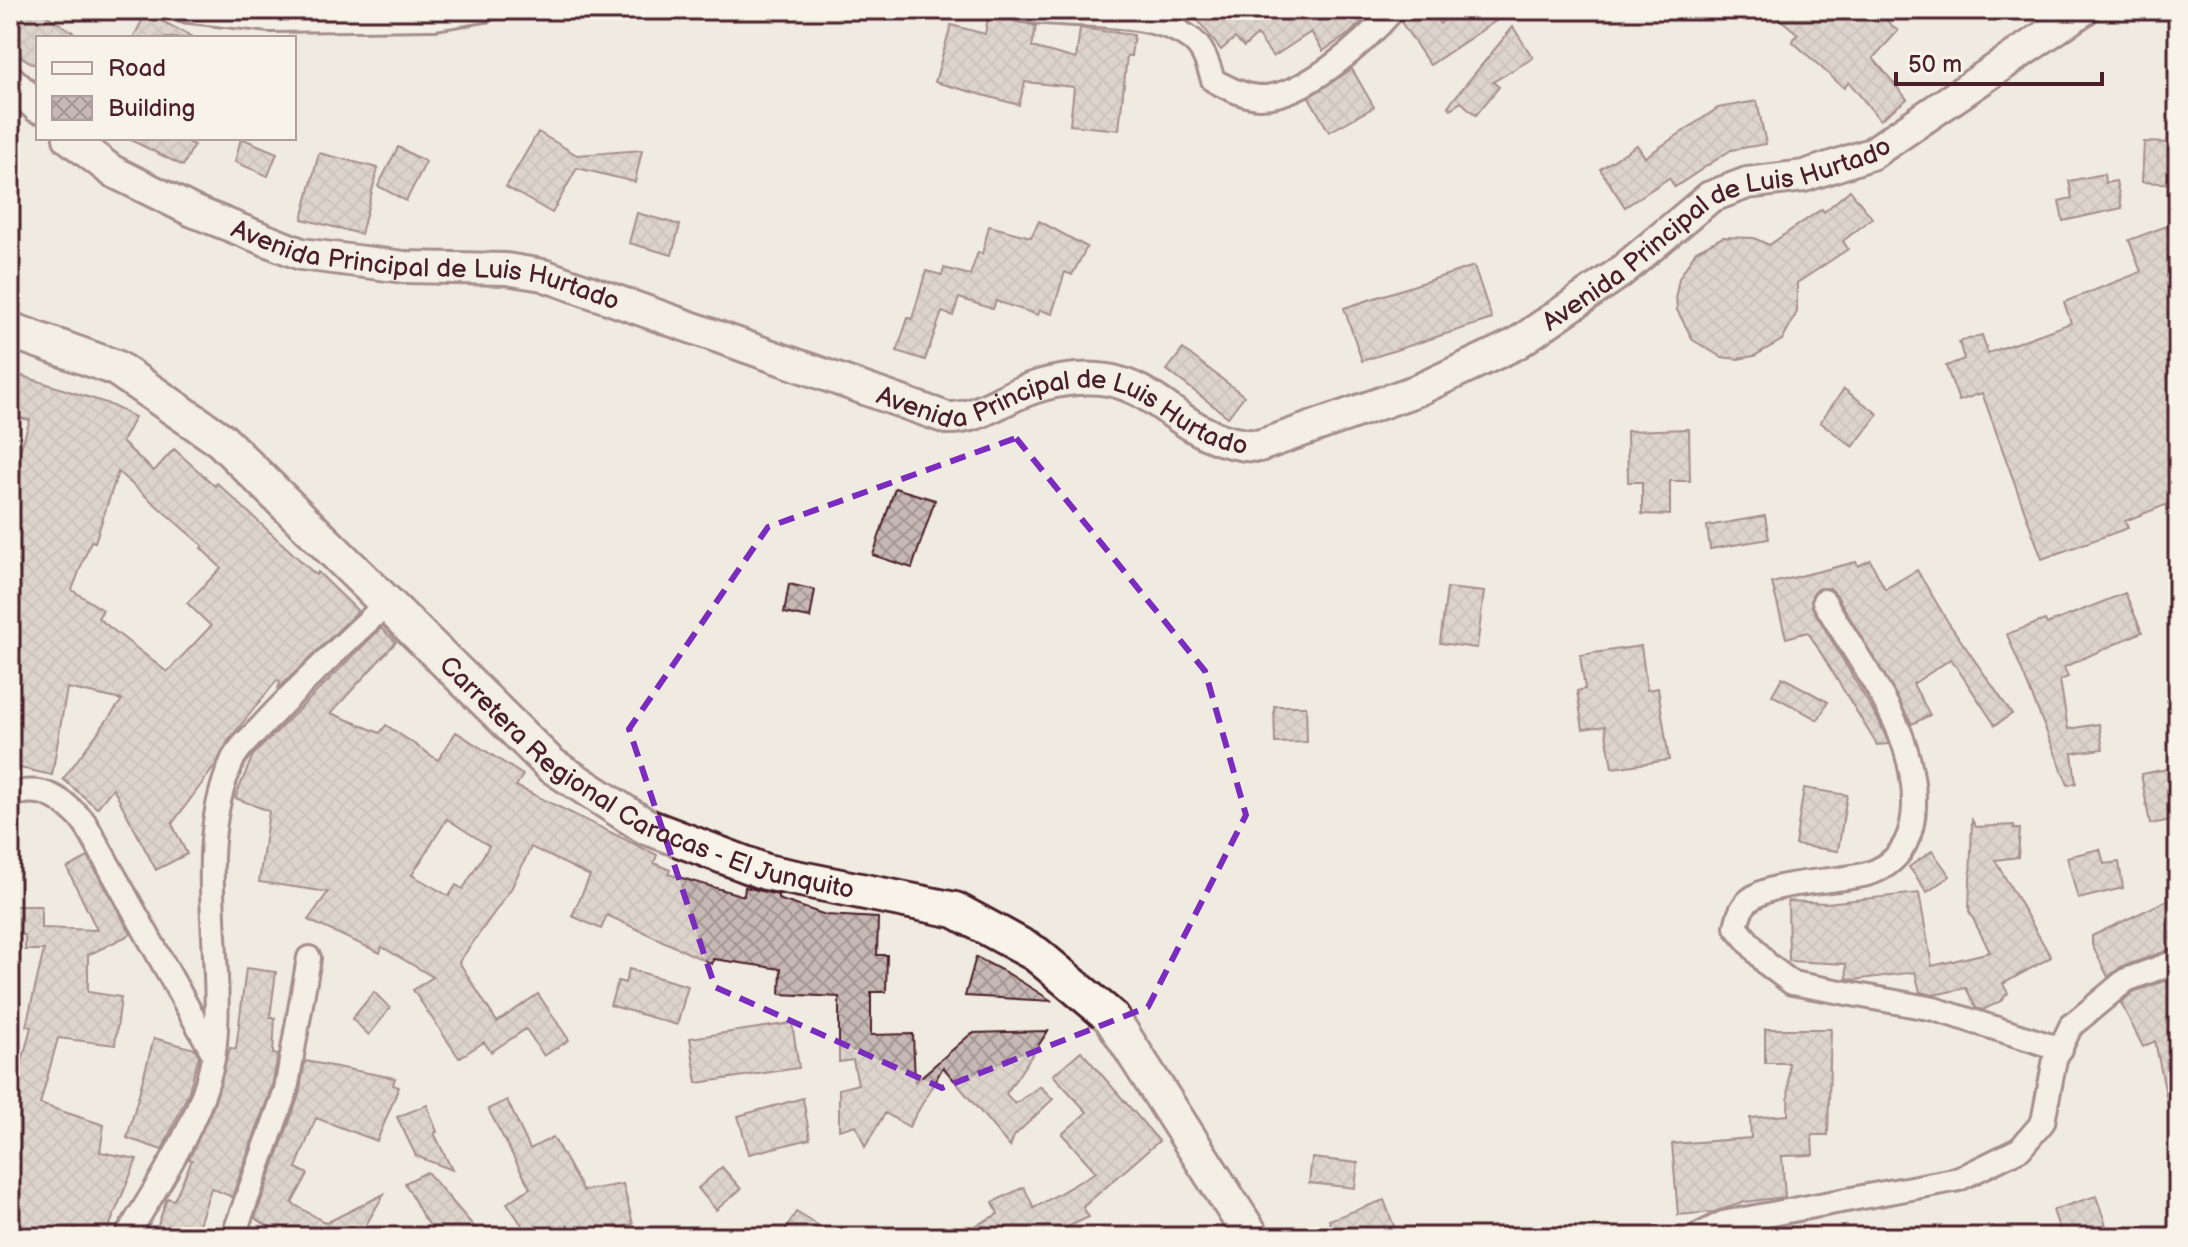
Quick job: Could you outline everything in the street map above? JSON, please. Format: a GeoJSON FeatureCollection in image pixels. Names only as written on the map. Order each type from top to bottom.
{"type":"FeatureCollection","features":[{"type":"Feature","properties":{"kind":"main road","name":"Carretera Regional Caracas - El Junquito"},"geometry":{"type":"LineString","coordinates":[[10,330],[116,368],[221,440],[551,765],[645,826],[766,872],[955,910],[1036,954],[1111,1017],[1252,1237]]}},
{"type":"Feature","properties":{"kind":"street"},"geometry":{"type":"LineString","coordinates":[[181,10],[270,20],[435,18],[485,10]]}},
{"type":"Feature","properties":{"kind":"street"},"geometry":{"type":"LineString","coordinates":[[1022,10],[1139,20],[1169,29],[1189,37],[1205,55],[1213,80],[1245,95],[1261,97],[1294,90],[1371,33],[1393,10]]}},
{"type":"Feature","properties":{"kind":"street","name":"Avenida Principal de Luis Hurtado"},"geometry":{"type":"LineString","coordinates":[[72,140],[112,171],[166,198],[301,254],[404,267],[506,269],[543,275],[947,418],[963,418],[1023,391],[1053,383],[1084,378],[1110,380],[1135,391],[1206,436],[1231,445],[1259,446],[1389,402],[1516,344],[1618,274],[1710,197],[1747,183],[1817,173],[1871,154],[2083,10]]}},
{"type":"Feature","properties":{"kind":"street"},"geometry":{"type":"LineString","coordinates":[[10,81],[36,105]]}},
{"type":"Feature","properties":{"kind":"street"},"geometry":{"type":"LineString","coordinates":[[1824,601],[1900,732],[1917,795],[1910,835],[1894,858],[1870,873],[1759,893],[1739,910],[1736,927],[1767,964],[1792,983],[1934,1009],[2061,1049]]}},
{"type":"Feature","properties":{"kind":"street"},"geometry":{"type":"LineString","coordinates":[[130,1235],[197,1106],[213,1054],[217,956],[211,873],[216,807],[234,756],[279,707],[386,604]]}},
{"type":"Feature","properties":{"kind":"street"},"geometry":{"type":"LineString","coordinates":[[10,796],[22,791],[47,792],[66,802],[85,823],[213,1054]]}},
{"type":"Feature","properties":{"kind":"street"},"geometry":{"type":"LineString","coordinates":[[233,1237],[286,1090],[309,958]]}},
{"type":"Feature","properties":{"kind":"street"},"geometry":{"type":"LineString","coordinates":[[1695,1237],[1723,1223],[1959,1179],[2020,1149],[2043,1122],[2061,1049],[2071,1026],[2126,980],[2178,961]]}},
{"type":"Feature","properties":{"kind":"highlighted area"},"geometry":{"type":"Polygon","coordinates":[[[1016,438],[1205,671],[1246,815],[1148,1007],[942,1088],[715,987],[629,729],[768,527],[1016,438]]]}},
{"type":"Feature","properties":{"kind":"building"},"geometry":{"type":"Polygon","coordinates":[[[27,10],[38,10],[79,36],[36,36],[36,66],[10,50],[10,39],[27,10]]]}},
{"type":"Feature","properties":{"kind":"building"},"geometry":{"type":"Polygon","coordinates":[[[1190,10],[1374,10],[1349,34],[1323,51],[1311,32],[1273,57],[1257,35],[1244,47],[1235,38],[1221,50],[1190,10]]]}},
{"type":"Feature","properties":{"kind":"building"},"geometry":{"type":"Polygon","coordinates":[[[1407,10],[1430,10],[1440,24],[1454,10],[1512,10],[1430,65],[1401,22],[1407,10]]]}},
{"type":"Feature","properties":{"kind":"building"},"geometry":{"type":"Polygon","coordinates":[[[1769,10],[1875,10],[1898,31],[1873,58],[1907,99],[1880,120],[1849,82],[1844,88],[1792,41],[1798,34],[1769,10]]]}},
{"type":"Feature","properties":{"kind":"building"},"geometry":{"type":"Polygon","coordinates":[[[146,13],[191,36],[134,36],[146,13]]]}},
{"type":"Feature","properties":{"kind":"building"},"geometry":{"type":"Polygon","coordinates":[[[989,13],[1036,26],[1032,47],[1076,59],[1080,28],[1134,35],[1131,56],[1127,56],[1119,130],[1070,125],[1074,87],[1025,82],[1019,105],[935,82],[951,25],[985,34],[989,13]]]}},
{"type":"Feature","properties":{"kind":"building"},"geometry":{"type":"Polygon","coordinates":[[[1513,27],[1533,58],[1493,82],[1499,87],[1476,115],[1461,102],[1451,109],[1448,106],[1513,27]]]}},
{"type":"Feature","properties":{"kind":"building"},"geometry":{"type":"Polygon","coordinates":[[[1352,69],[1374,107],[1329,132],[1309,97],[1352,69]]]}},
{"type":"Feature","properties":{"kind":"building"},"geometry":{"type":"Polygon","coordinates":[[[1757,101],[1766,144],[1731,150],[1675,187],[1669,178],[1625,207],[1600,169],[1637,145],[1645,157],[1718,108],[1757,101]]]}},
{"type":"Feature","properties":{"kind":"building"},"geometry":{"type":"Polygon","coordinates":[[[538,132],[577,155],[642,150],[635,182],[577,168],[552,213],[506,187],[538,132]]]}},
{"type":"Feature","properties":{"kind":"building"},"geometry":{"type":"Polygon","coordinates":[[[131,140],[184,140],[194,145],[183,166],[131,140]]]}},
{"type":"Feature","properties":{"kind":"building"},"geometry":{"type":"Polygon","coordinates":[[[240,140],[277,153],[268,176],[235,162],[240,140]]]}},
{"type":"Feature","properties":{"kind":"building"},"geometry":{"type":"Polygon","coordinates":[[[2144,142],[2169,143],[2169,149],[2178,150],[2178,184],[2142,182],[2144,142]]]}},
{"type":"Feature","properties":{"kind":"building"},"geometry":{"type":"Polygon","coordinates":[[[398,147],[426,162],[406,201],[378,186],[398,147]]]}},
{"type":"Feature","properties":{"kind":"building"},"geometry":{"type":"Polygon","coordinates":[[[319,153],[378,168],[361,234],[302,219],[319,153]]]}},
{"type":"Feature","properties":{"kind":"building"},"geometry":{"type":"Polygon","coordinates":[[[2104,174],[2105,183],[2116,181],[2122,208],[2063,221],[2059,201],[2072,198],[2069,181],[2104,174]]]}},
{"type":"Feature","properties":{"kind":"building"},"geometry":{"type":"Polygon","coordinates":[[[1850,190],[1872,218],[1843,241],[1848,249],[1797,283],[1797,312],[1782,340],[1754,356],[1738,359],[1721,357],[1693,340],[1677,310],[1676,294],[1679,278],[1696,251],[1723,237],[1754,238],[1769,245],[1822,209],[1824,212],[1850,190]]]}},
{"type":"Feature","properties":{"kind":"building"},"geometry":{"type":"Polygon","coordinates":[[[637,213],[680,225],[672,255],[629,243],[637,213]]]}},
{"type":"Feature","properties":{"kind":"building"},"geometry":{"type":"Polygon","coordinates":[[[1039,221],[1087,247],[1072,275],[1065,272],[1052,314],[1040,310],[1038,315],[996,301],[993,309],[959,298],[953,316],[942,312],[925,360],[897,351],[908,318],[912,319],[926,271],[942,275],[944,268],[970,275],[978,252],[982,254],[989,226],[1031,237],[1039,221]]]}},
{"type":"Feature","properties":{"kind":"building"},"geometry":{"type":"Polygon","coordinates":[[[2178,222],[2178,500],[2125,521],[2128,528],[2042,559],[1982,393],[1959,401],[1946,366],[1964,359],[1959,342],[1982,335],[1988,353],[2071,323],[2064,302],[2141,272],[2129,240],[2178,222]]]}},
{"type":"Feature","properties":{"kind":"building"},"geometry":{"type":"Polygon","coordinates":[[[1474,266],[1492,319],[1362,361],[1344,308],[1474,266]]]}},
{"type":"Feature","properties":{"kind":"building"},"geometry":{"type":"Polygon","coordinates":[[[1183,349],[1244,396],[1228,417],[1167,370],[1183,349]]]}},
{"type":"Feature","properties":{"kind":"building"},"geometry":{"type":"Polygon","coordinates":[[[10,372],[106,403],[135,417],[122,442],[154,471],[174,449],[215,486],[217,483],[358,611],[278,689],[280,682],[277,680],[228,741],[217,763],[172,824],[187,854],[156,870],[113,788],[97,808],[63,779],[122,700],[67,688],[52,775],[10,766],[10,598],[20,562],[10,559],[10,482],[30,420],[10,416],[10,372]],[[118,472],[95,542],[91,541],[72,590],[103,610],[98,618],[167,672],[211,626],[187,603],[221,568],[201,548],[203,546],[118,472]]]}},
{"type":"Feature","properties":{"kind":"building"},"geometry":{"type":"Polygon","coordinates":[[[1844,389],[1878,414],[1853,447],[1820,422],[1844,389]]]}},
{"type":"Feature","properties":{"kind":"building"},"geometry":{"type":"Polygon","coordinates":[[[1689,429],[1690,481],[1670,481],[1670,515],[1642,514],[1642,482],[1628,482],[1627,431],[1689,429]]]}},
{"type":"Feature","properties":{"kind":"building"},"geometry":{"type":"Polygon","coordinates":[[[895,488],[935,500],[912,568],[873,555],[895,488]]]}},
{"type":"Feature","properties":{"kind":"building"},"geometry":{"type":"Polygon","coordinates":[[[1765,516],[1769,539],[1710,549],[1707,526],[1765,516]]]}},
{"type":"Feature","properties":{"kind":"building"},"geometry":{"type":"Polygon","coordinates":[[[1870,560],[1885,589],[1917,570],[1948,622],[2012,714],[1995,725],[1951,659],[1913,684],[1930,715],[1912,724],[1836,594],[1830,588],[1818,589],[1812,595],[1812,607],[1880,723],[1889,744],[1877,745],[1808,632],[1786,638],[1772,583],[1856,562],[1858,566],[1870,560]]]}},
{"type":"Feature","properties":{"kind":"building"},"geometry":{"type":"Polygon","coordinates":[[[789,584],[815,590],[810,618],[784,613],[789,584]]]}},
{"type":"Feature","properties":{"kind":"building"},"geometry":{"type":"Polygon","coordinates":[[[1447,588],[1484,592],[1477,648],[1440,643],[1447,588]]]}},
{"type":"Feature","properties":{"kind":"building"},"geometry":{"type":"Polygon","coordinates":[[[2125,593],[2142,632],[2064,667],[2068,677],[2060,680],[2068,729],[2099,724],[2103,749],[2072,753],[2076,783],[2068,785],[2007,634],[2045,620],[2047,624],[2125,593]]]}},
{"type":"Feature","properties":{"kind":"building"},"geometry":{"type":"Polygon","coordinates":[[[381,628],[396,642],[331,713],[380,733],[386,725],[438,760],[456,732],[523,775],[516,786],[657,855],[654,863],[670,870],[668,874],[744,896],[745,887],[778,895],[778,899],[826,915],[878,918],[877,955],[887,955],[886,992],[871,992],[871,1035],[913,1034],[915,1082],[972,1033],[1048,1031],[1006,1094],[1015,1104],[1040,1086],[1053,1099],[1014,1136],[1010,1147],[943,1067],[909,1127],[885,1113],[865,1147],[856,1125],[839,1130],[839,1089],[858,1084],[853,1060],[839,1062],[839,997],[780,994],[781,969],[713,959],[712,964],[607,915],[601,929],[572,916],[590,876],[531,847],[511,889],[459,962],[497,1022],[538,994],[569,1040],[544,1056],[526,1029],[491,1052],[484,1042],[459,1058],[413,990],[433,977],[382,947],[380,953],[308,920],[328,892],[259,882],[269,811],[235,798],[253,755],[381,628]],[[447,819],[412,875],[449,896],[456,885],[463,889],[489,846],[447,819]]]}},
{"type":"Feature","properties":{"kind":"building"},"geometry":{"type":"Polygon","coordinates":[[[1641,646],[1647,690],[1658,688],[1669,760],[1612,768],[1605,726],[1583,729],[1577,691],[1585,689],[1580,655],[1641,646]]]}},
{"type":"Feature","properties":{"kind":"building"},"geometry":{"type":"Polygon","coordinates":[[[1782,677],[1828,702],[1818,720],[1772,695],[1782,677]]]}},
{"type":"Feature","properties":{"kind":"building"},"geometry":{"type":"Polygon","coordinates":[[[1274,706],[1306,706],[1307,742],[1275,743],[1274,706]]]}},
{"type":"Feature","properties":{"kind":"building"},"geometry":{"type":"Polygon","coordinates":[[[2178,767],[2178,819],[2150,824],[2141,774],[2178,767]]]}},
{"type":"Feature","properties":{"kind":"building"},"geometry":{"type":"Polygon","coordinates":[[[1804,788],[1847,795],[1838,851],[1795,845],[1804,788]]]}},
{"type":"Feature","properties":{"kind":"building"},"geometry":{"type":"Polygon","coordinates":[[[1972,820],[1976,827],[2014,825],[2014,829],[2020,829],[2018,857],[1995,860],[2051,957],[2003,984],[2008,993],[2001,1001],[1983,1010],[1976,1008],[1966,988],[1934,995],[1920,992],[1915,972],[1853,980],[1847,978],[1846,964],[1789,961],[1788,901],[1826,903],[1919,893],[1932,966],[1990,952],[1969,911],[1972,820]]]}},
{"type":"Feature","properties":{"kind":"building"},"geometry":{"type":"Polygon","coordinates":[[[2100,849],[2104,864],[2119,862],[2123,888],[2078,899],[2067,857],[2100,849]]]}},
{"type":"Feature","properties":{"kind":"building"},"geometry":{"type":"Polygon","coordinates":[[[1932,851],[1950,876],[1927,892],[1909,867],[1932,851]]]}},
{"type":"Feature","properties":{"kind":"building"},"geometry":{"type":"Polygon","coordinates":[[[88,857],[131,934],[88,955],[88,992],[121,997],[115,1045],[58,1038],[40,1104],[104,1125],[100,1152],[137,1159],[105,1237],[93,1237],[72,1228],[68,1237],[19,1237],[10,1233],[10,1088],[15,1089],[31,1027],[26,1026],[44,950],[25,950],[25,936],[10,929],[10,906],[41,906],[41,928],[97,930],[67,868],[88,857]]]}},
{"type":"Feature","properties":{"kind":"building"},"geometry":{"type":"Polygon","coordinates":[[[2178,895],[2178,947],[2121,967],[2108,977],[2092,945],[2092,936],[2178,895]]]}},
{"type":"Feature","properties":{"kind":"building"},"geometry":{"type":"Polygon","coordinates":[[[976,957],[1009,974],[1052,1001],[965,996],[976,957]]]}},
{"type":"Feature","properties":{"kind":"building"},"geometry":{"type":"Polygon","coordinates":[[[246,968],[276,972],[270,1017],[275,1018],[273,1054],[278,1055],[272,1086],[232,1197],[211,1188],[195,1237],[154,1237],[167,1198],[174,1200],[192,1160],[189,1159],[214,1105],[230,1048],[236,1049],[246,968]]]}},
{"type":"Feature","properties":{"kind":"building"},"geometry":{"type":"Polygon","coordinates":[[[629,969],[688,986],[677,1025],[610,1005],[618,981],[625,983],[629,969]]]}},
{"type":"Feature","properties":{"kind":"building"},"geometry":{"type":"Polygon","coordinates":[[[2178,976],[2178,1104],[2168,1105],[2155,1041],[2143,1047],[2121,1003],[2133,992],[2178,976]]]}},
{"type":"Feature","properties":{"kind":"building"},"geometry":{"type":"Polygon","coordinates":[[[374,992],[390,1008],[369,1035],[352,1019],[374,992]]]}},
{"type":"Feature","properties":{"kind":"building"},"geometry":{"type":"Polygon","coordinates":[[[792,1023],[799,1068],[697,1083],[690,1038],[792,1023]]]}},
{"type":"Feature","properties":{"kind":"building"},"geometry":{"type":"Polygon","coordinates":[[[1765,1029],[1831,1029],[1828,1135],[1812,1135],[1813,1155],[1782,1156],[1785,1197],[1745,1202],[1714,1212],[1678,1215],[1672,1144],[1751,1138],[1750,1118],[1788,1115],[1789,1063],[1765,1063],[1765,1029]]]}},
{"type":"Feature","properties":{"kind":"building"},"geometry":{"type":"Polygon","coordinates":[[[154,1038],[195,1049],[199,1056],[188,1094],[162,1150],[127,1138],[154,1038]]]}},
{"type":"Feature","properties":{"kind":"building"},"geometry":{"type":"Polygon","coordinates":[[[1081,1051],[1159,1141],[1083,1207],[1089,1217],[1046,1237],[954,1237],[998,1214],[993,1202],[1024,1187],[1034,1208],[1096,1172],[1062,1134],[1087,1112],[1053,1075],[1081,1051]]]}},
{"type":"Feature","properties":{"kind":"building"},"geometry":{"type":"Polygon","coordinates":[[[305,1061],[395,1078],[393,1085],[399,1087],[377,1141],[316,1118],[296,1168],[308,1174],[292,1203],[326,1223],[384,1194],[359,1237],[286,1237],[255,1218],[299,1095],[305,1061]]]}},
{"type":"Feature","properties":{"kind":"building"},"geometry":{"type":"Polygon","coordinates":[[[803,1098],[810,1139],[749,1154],[738,1116],[803,1098]]]}},
{"type":"Feature","properties":{"kind":"building"},"geometry":{"type":"Polygon","coordinates":[[[507,1100],[530,1149],[553,1137],[583,1191],[623,1184],[633,1224],[584,1237],[530,1237],[507,1203],[530,1188],[488,1109],[507,1100]]]}},
{"type":"Feature","properties":{"kind":"building"},"geometry":{"type":"Polygon","coordinates":[[[427,1105],[437,1132],[434,1133],[452,1170],[416,1156],[397,1117],[427,1105]]]}},
{"type":"Feature","properties":{"kind":"building"},"geometry":{"type":"Polygon","coordinates":[[[1312,1158],[1358,1163],[1355,1188],[1309,1183],[1312,1158]]]}},
{"type":"Feature","properties":{"kind":"building"},"geometry":{"type":"Polygon","coordinates":[[[722,1167],[741,1189],[716,1210],[698,1188],[722,1167]]]}},
{"type":"Feature","properties":{"kind":"building"},"geometry":{"type":"Polygon","coordinates":[[[427,1172],[483,1237],[440,1237],[423,1217],[405,1183],[427,1172]]]}},
{"type":"Feature","properties":{"kind":"building"},"geometry":{"type":"Polygon","coordinates":[[[2096,1196],[2110,1237],[2062,1237],[2053,1210],[2096,1196]]]}},
{"type":"Feature","properties":{"kind":"building"},"geometry":{"type":"Polygon","coordinates":[[[1384,1200],[1398,1237],[1335,1237],[1329,1220],[1384,1200]]]}},
{"type":"Feature","properties":{"kind":"building"},"geometry":{"type":"Polygon","coordinates":[[[796,1212],[838,1237],[781,1237],[796,1212]]]}}]}
